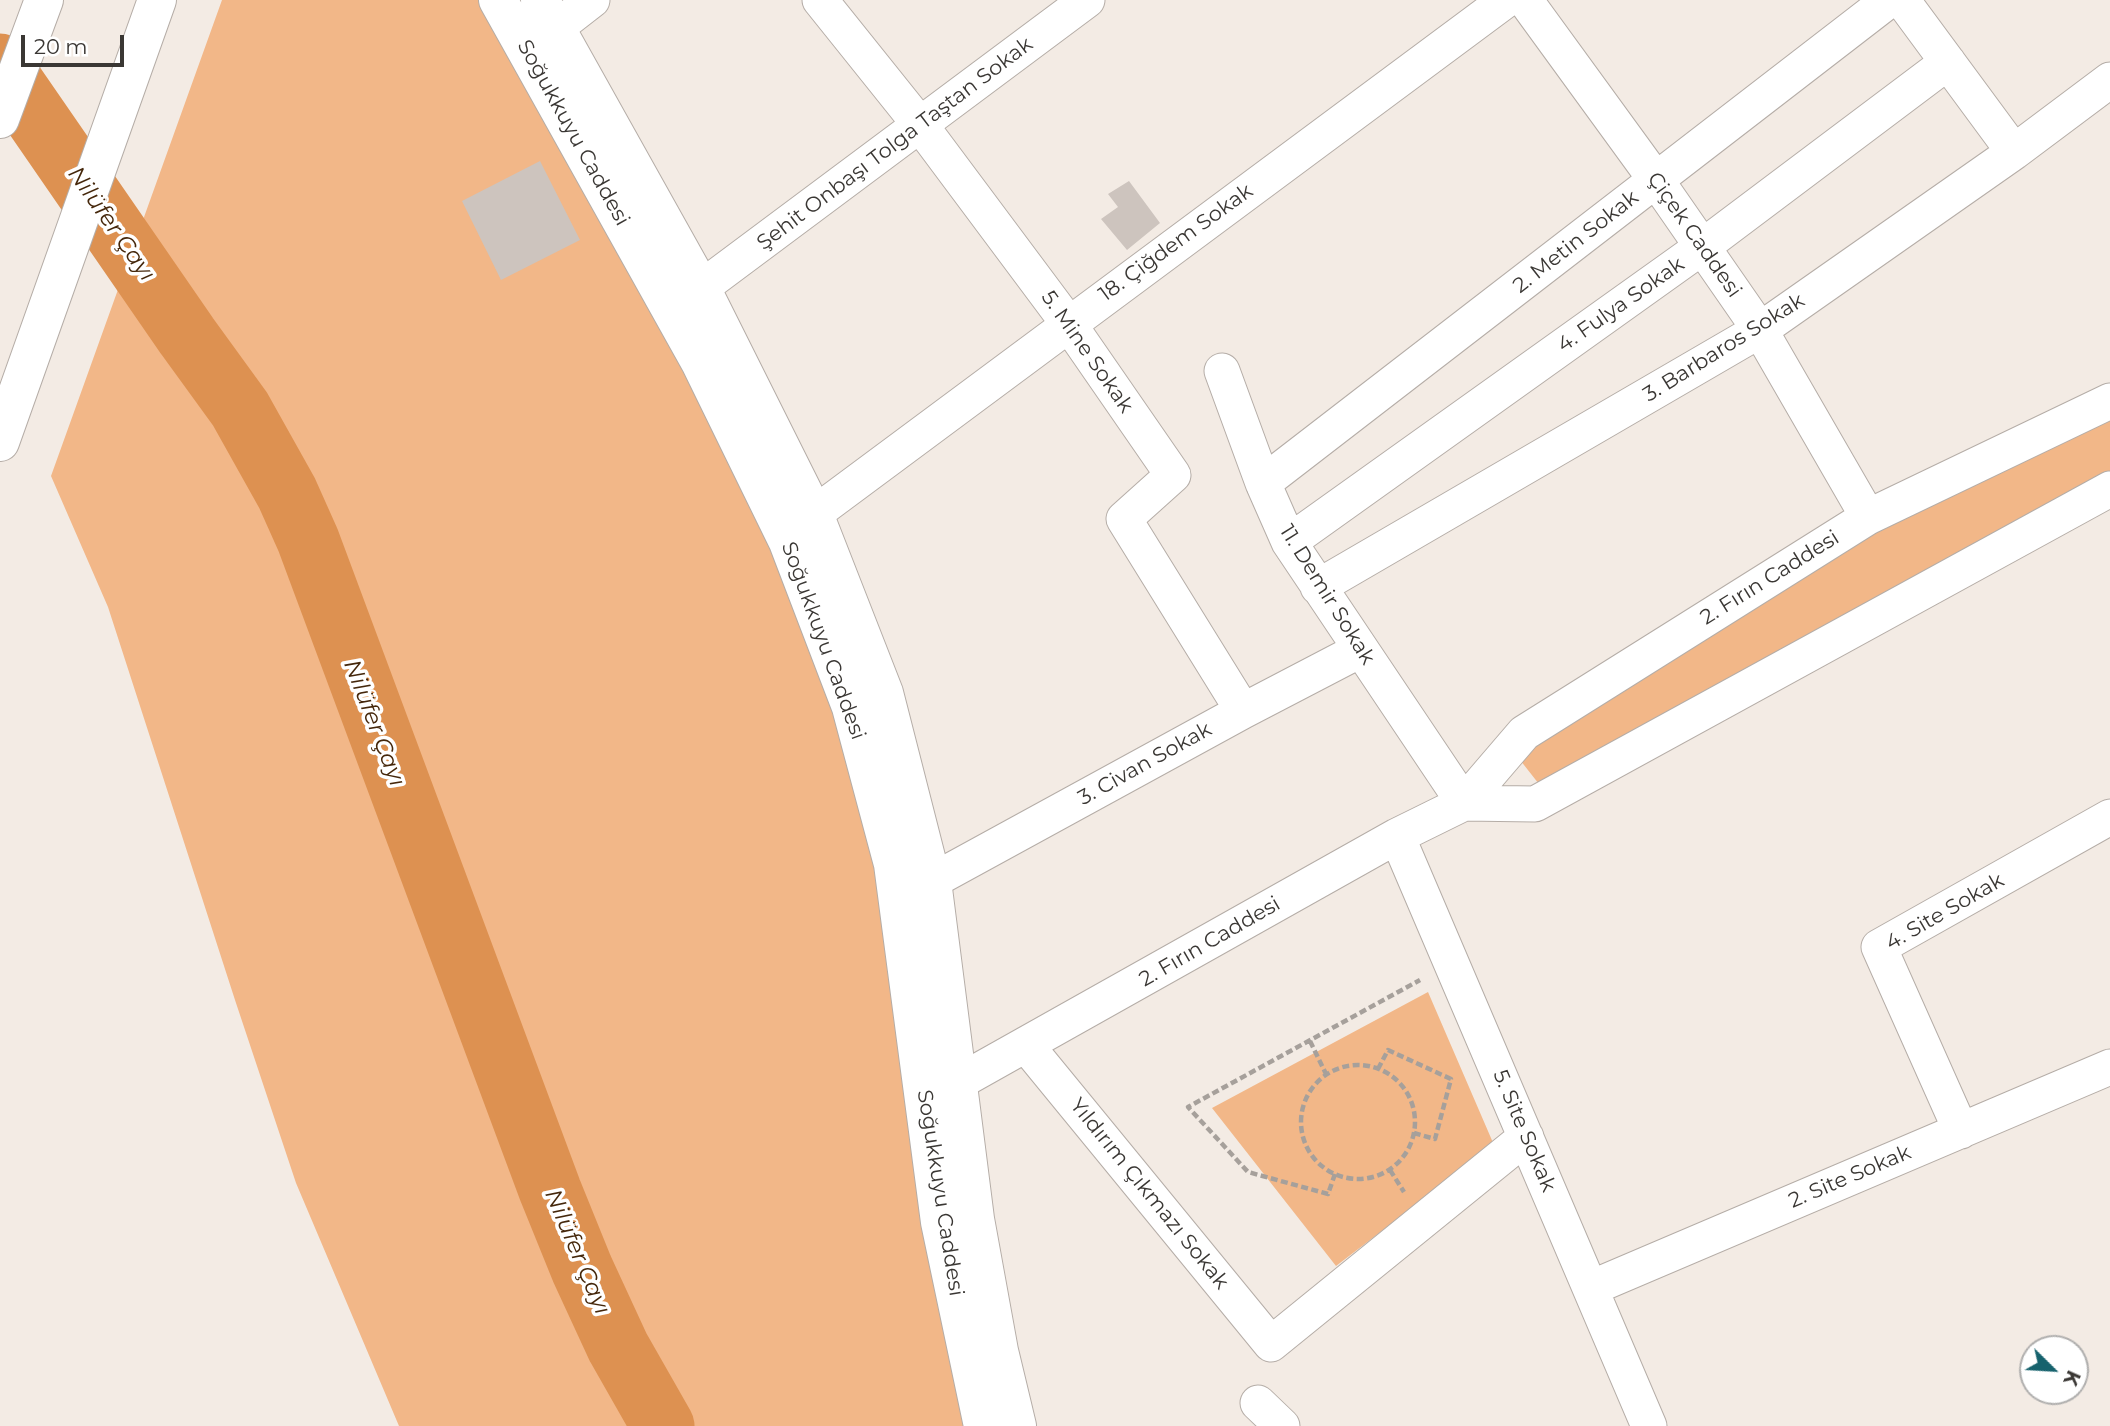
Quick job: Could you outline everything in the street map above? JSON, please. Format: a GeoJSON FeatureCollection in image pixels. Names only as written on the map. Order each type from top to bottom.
{"type":"FeatureCollection","features":[{"type":"Feature","properties":{"kind":"main road"},"geometry":{"type":"LineString","coordinates":[[0,119],[44,0]]}},
{"type":"Feature","properties":{"kind":"main road","name":"Soğukkuyu Caddesi"},"geometry":{"type":"LineString","coordinates":[[498,0],[700,362],[788,542],[851,707],[894,864],[940,1222],[983,1426]]}},
{"type":"Feature","properties":{"kind":"main road"},"geometry":{"type":"LineString","coordinates":[[0,384],[150,2]]}},
{"type":"Feature","properties":{"kind":"main road"},"geometry":{"type":"LineString","coordinates":[[0,443],[150,2]]}},
{"type":"Feature","properties":{"kind":"main road","name":"Soğukkuyu Caddesi"},"geometry":{"type":"LineString","coordinates":[[548,14],[701,288],[814,514],[884,693],[932,881],[975,1219],[999,1350],[1017,1426]]}},
{"type":"Feature","properties":{"kind":"street"},"geometry":{"type":"LineString","coordinates":[[548,14],[592,0]]}},
{"type":"Feature","properties":{"kind":"street","name":"5. Mine Sokak"},"geometry":{"type":"LineString","coordinates":[[820,0],[920,126],[1068,323],[1173,475],[1124,519],[1243,711]]}},
{"type":"Feature","properties":{"kind":"street","name":"Şehit Onbaşı Tolga Taştan Sokak"},"geometry":{"type":"LineString","coordinates":[[701,288],[1087,0]]}},
{"type":"Feature","properties":{"kind":"street","name":"18. Çiğdem Sokak"},"geometry":{"type":"LineString","coordinates":[[814,514],[1506,0]]}},
{"type":"Feature","properties":{"kind":"street","name":"Çiçek Caddesi"},"geometry":{"type":"LineString","coordinates":[[1525,0],[1656,180],[1760,330],[1868,517]]}},
{"type":"Feature","properties":{"kind":"street","name":"2. Metin Sokak"},"geometry":{"type":"LineString","coordinates":[[1262,483],[1889,0]]}},
{"type":"Feature","properties":{"kind":"street"},"geometry":{"type":"LineString","coordinates":[[1902,0],[2014,152]]}},
{"type":"Feature","properties":{"kind":"street","name":"4. Fulya Sokak"},"geometry":{"type":"LineString","coordinates":[[1289,542],[1702,247],[1948,62]]}},
{"type":"Feature","properties":{"kind":"street","name":"3. Barbaros Sokak"},"geometry":{"type":"LineString","coordinates":[[1318,587],[1760,330],[2014,152],[2110,80]]}},
{"type":"Feature","properties":{"kind":"street","name":"11. Demir Sokak"},"geometry":{"type":"LineString","coordinates":[[1222,371],[1262,483],[1289,542],[1464,803]]}},
{"type":"Feature","properties":{"kind":"street","name":"2. Fırın Caddesi"},"geometry":{"type":"LineString","coordinates":[[957,1083],[1397,836],[1464,803],[1524,733],[1868,517],[2110,401]]}},
{"type":"Feature","properties":{"kind":"street","name":"2. Fırın Caddesi"},"geometry":{"type":"LineString","coordinates":[[1464,803],[1535,804],[2110,489]]}},
{"type":"Feature","properties":{"kind":"street","name":"3. Civan Sokak"},"geometry":{"type":"LineString","coordinates":[[932,881],[1360,650]]}},
{"type":"Feature","properties":{"kind":"street","name":"4. Site Sokak"},"geometry":{"type":"LineString","coordinates":[[1961,1131],[1879,947],[2110,817]]}},
{"type":"Feature","properties":{"kind":"street","name":"5. Site Sokak"},"geometry":{"type":"LineString","coordinates":[[1397,836],[1649,1426]]}},
{"type":"Feature","properties":{"kind":"street","name":"Yıldırım Çıkmazı Sokak"},"geometry":{"type":"LineString","coordinates":[[1026,1045],[1271,1344],[1526,1137]]}},
{"type":"Feature","properties":{"kind":"street","name":"2. Site Sokak"},"geometry":{"type":"LineString","coordinates":[[1591,1288],[2110,1067]]}},
{"type":"Feature","properties":{"kind":"path"},"geometry":{"type":"LineString","coordinates":[[1335,1174],[1328,1194],[1248,1172],[1188,1107],[1451,962]]}},
{"type":"Feature","properties":{"kind":"path"},"geometry":{"type":"LineString","coordinates":[[1310,1041],[1326,1074]]}},
{"type":"Feature","properties":{"kind":"path"},"geometry":{"type":"LineString","coordinates":[[1378,1069],[1388,1050],[1451,1079],[1435,1139],[1414,1133]]}},
{"type":"Feature","properties":{"kind":"path"},"geometry":{"type":"LineString","coordinates":[[1347,1065],[1369,1065],[1378,1069],[1390,1074],[1406,1090],[1414,1111],[1414,1133],[1405,1154],[1390,1170],[1369,1178],[1347,1178],[1326,1170],[1310,1154],[1302,1133],[1301,1111],[1310,1090],[1326,1074],[1347,1065]]}},
{"type":"Feature","properties":{"kind":"shaded area"},"geometry":{"type":"Polygon","coordinates":[[[222,0],[480,0],[547,116],[735,467],[821,660],[873,814],[970,1426],[399,1426],[296,1183],[108,607],[51,476],[222,0]]]}},
{"type":"Feature","properties":{"kind":"shaded area"},"geometry":{"type":"Polygon","coordinates":[[[2110,406],[2110,483],[1546,793],[1513,751],[1869,522],[2110,406]]]}},
{"type":"Feature","properties":{"kind":"shaded area"},"geometry":{"type":"Polygon","coordinates":[[[1428,992],[1494,1145],[1336,1266],[1212,1108],[1428,992]]]}},
{"type":"Feature","properties":{"kind":"building"},"geometry":{"type":"Polygon","coordinates":[[[540,161],[580,240],[501,280],[462,201],[540,161]]]}},
{"type":"Feature","properties":{"kind":"building"},"geometry":{"type":"Polygon","coordinates":[[[1129,181],[1160,223],[1127,250],[1101,219],[1118,207],[1108,194],[1129,181]]]}},
{"type":"Feature","properties":{"kind":"waterway","name":"Nilüfer Çayı"},"geometry":{"type":"LineString","coordinates":[[0,65],[240,409],[287,493],[308,540],[550,1190],[618,1347],[663,1426]]}}]}
